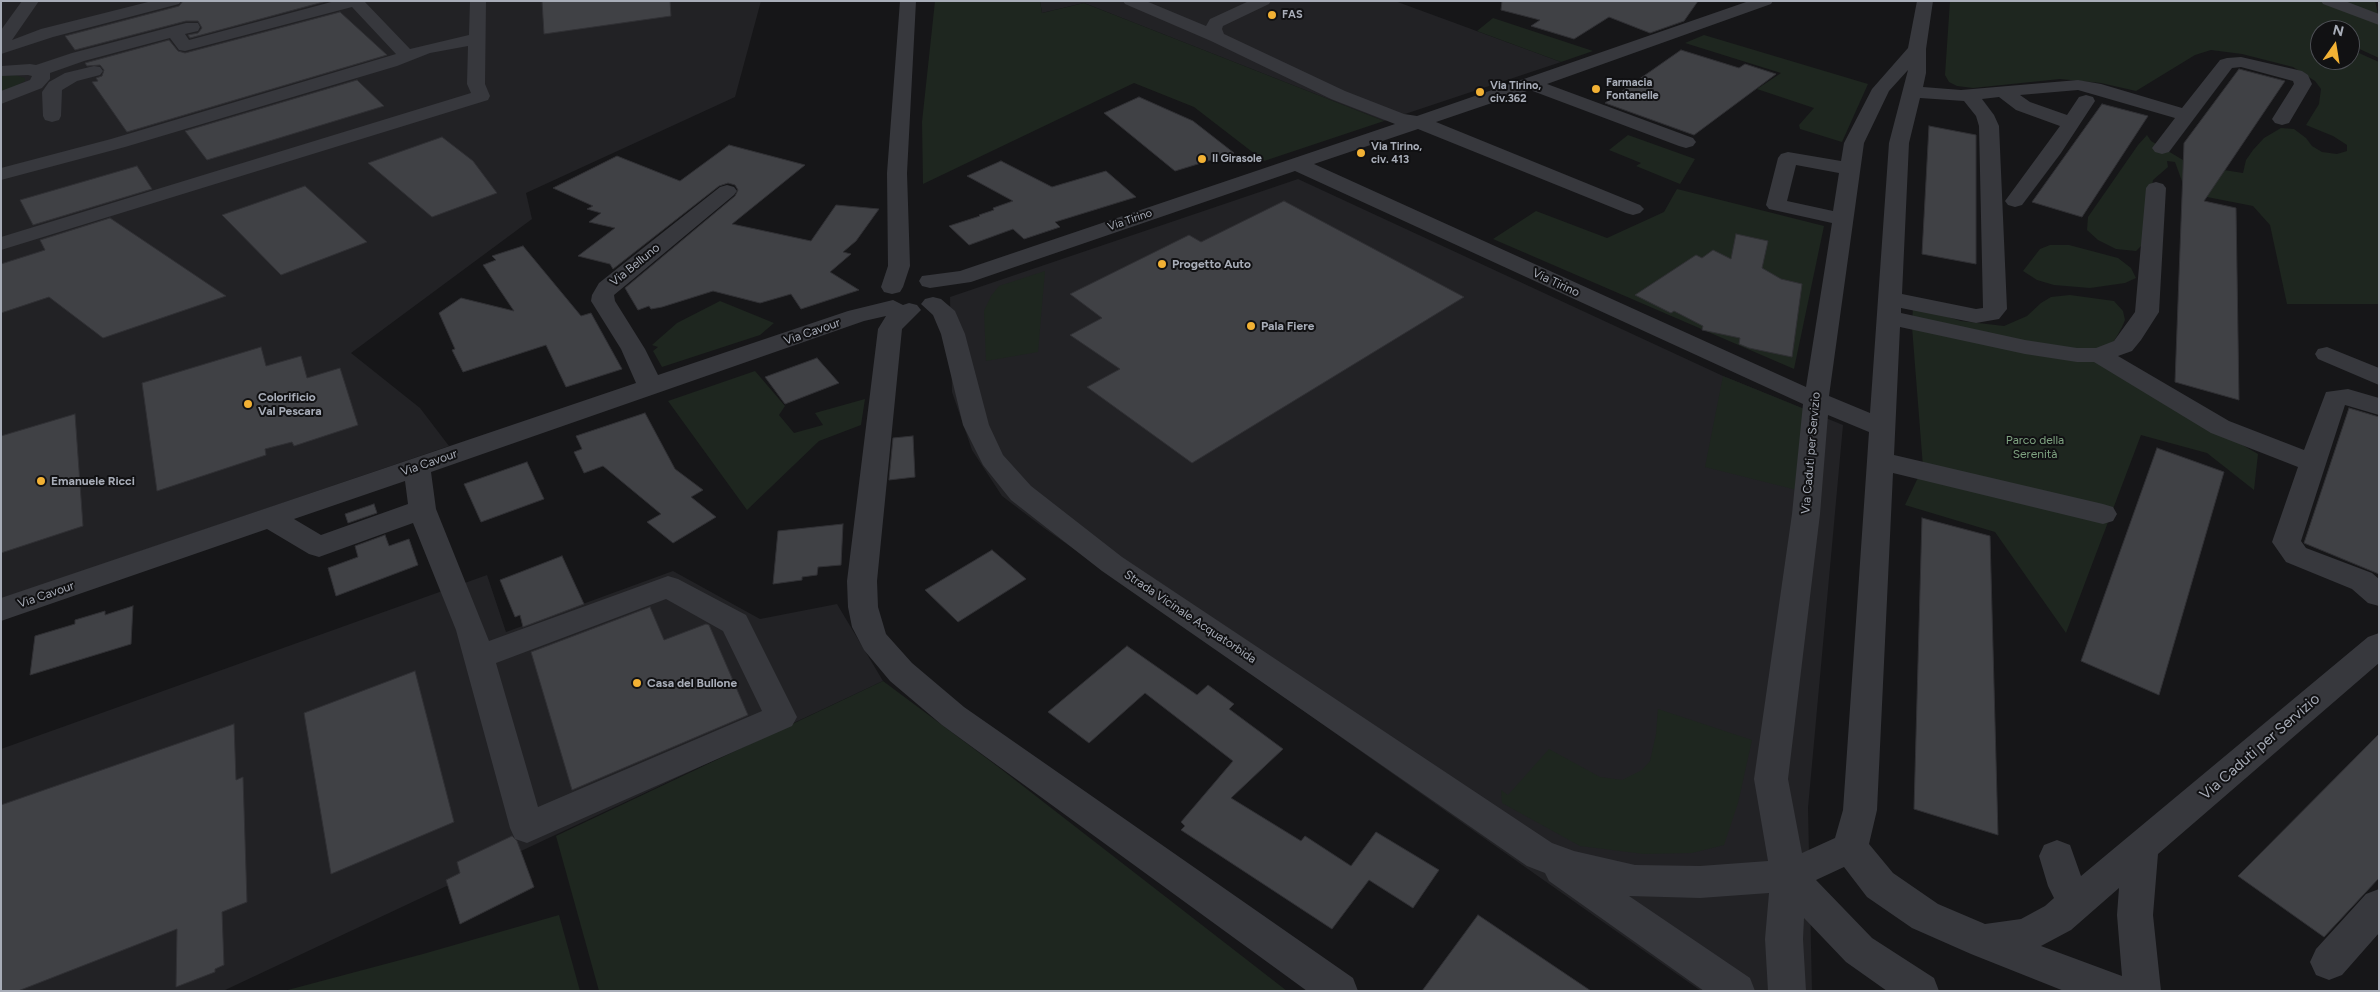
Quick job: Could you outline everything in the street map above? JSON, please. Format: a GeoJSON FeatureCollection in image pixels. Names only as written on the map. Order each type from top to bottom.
{"type":"FeatureCollection","features":[{"type":"Feature","properties":{"kind":"street"},"geometry":{"type":"LineString","coordinates":[[1,42],[31,1]]}},
{"type":"Feature","properties":{"kind":"street"},"geometry":{"type":"LineString","coordinates":[[1,49],[48,33],[173,1]]}},
{"type":"Feature","properties":{"kind":"street"},"geometry":{"type":"LineString","coordinates":[[37,71],[78,57],[290,1]]}},
{"type":"Feature","properties":{"kind":"street"},"geometry":{"type":"LineString","coordinates":[[157,54],[355,1],[407,56]]}},
{"type":"Feature","properties":{"kind":"street"},"geometry":{"type":"LineString","coordinates":[[1,244],[481,96],[476,84],[478,1]]}},
{"type":"Feature","properties":{"kind":"street"},"geometry":{"type":"LineString","coordinates":[[908,1],[898,173],[910,295],[862,582],[867,627],[875,642],[901,672],[953,716],[1339,991]]}},
{"type":"Feature","properties":{"kind":"street"},"geometry":{"type":"LineString","coordinates":[[1131,1],[1217,37],[1338,95],[1400,119],[1418,122],[1633,209]]}},
{"type":"Feature","properties":{"kind":"street"},"geometry":{"type":"LineString","coordinates":[[1217,37],[1213,29],[1216,23],[1263,1]]}},
{"type":"Feature","properties":{"kind":"street","name":"Via Tirino"},"geometry":{"type":"LineString","coordinates":[[910,295],[1530,84],[1765,1]]}},
{"type":"Feature","properties":{"kind":"street"},"geometry":{"type":"LineString","coordinates":[[1850,848],[1860,810],[1899,143],[1917,73],[1917,49],[1925,1]]}},
{"type":"Feature","properties":{"kind":"street"},"geometry":{"type":"LineString","coordinates":[[2328,1],[2379,20]]}},
{"type":"Feature","properties":{"kind":"street"},"geometry":{"type":"LineString","coordinates":[[174,32],[185,46]]}},
{"type":"Feature","properties":{"kind":"street"},"geometry":{"type":"LineString","coordinates":[[1,174],[118,143],[426,49],[477,39]]}},
{"type":"Feature","properties":{"kind":"street","name":"Via Caduti per Servizio"},"geometry":{"type":"LineString","coordinates":[[1787,991],[1784,939],[1788,876],[1771,779],[1806,514],[1816,401],[1854,143],[1881,89],[1917,49]]}},
{"type":"Feature","properties":{"kind":"street"},"geometry":{"type":"LineString","coordinates":[[2162,148],[2226,64],[2241,62],[2296,75],[2302,80],[2303,84],[2282,119]]}},
{"type":"Feature","properties":{"kind":"street"},"geometry":{"type":"LineString","coordinates":[[52,116],[51,92],[55,86],[71,77],[109,67]]}},
{"type":"Feature","properties":{"kind":"street"},"geometry":{"type":"LineString","coordinates":[[1,71],[20,68],[37,71],[42,74],[41,79],[36,84],[1,98]]}},
{"type":"Feature","properties":{"kind":"street"},"geometry":{"type":"LineString","coordinates":[[1530,84],[1686,142]]}},
{"type":"Feature","properties":{"kind":"street"},"geometry":{"type":"LineString","coordinates":[[1913,92],[1969,96],[2061,85],[2078,85],[2095,88],[2188,116]]}},
{"type":"Feature","properties":{"kind":"street"},"geometry":{"type":"LineString","coordinates":[[2003,92],[2023,106],[2071,123]]}},
{"type":"Feature","properties":{"kind":"street"},"geometry":{"type":"LineString","coordinates":[[1889,308],[1976,316],[1991,314],[1995,308],[1989,126],[1985,115],[1969,96]]}},
{"type":"Feature","properties":{"kind":"street"},"geometry":{"type":"LineString","coordinates":[[2016,201],[2086,101]]}},
{"type":"Feature","properties":{"kind":"street"},"geometry":{"type":"LineString","coordinates":[[1842,219],[1776,205],[1788,158],[1850,169]]}},
{"type":"Feature","properties":{"kind":"street","name":"Via Tirino"},"geometry":{"type":"LineString","coordinates":[[1297,163],[1816,401],[1882,428]]}},
{"type":"Feature","properties":{"kind":"street"},"geometry":{"type":"LineString","coordinates":[[1889,308],[2024,347],[2077,354],[2099,354],[2123,346],[2133,336],[2147,312],[2156,188]]}},
{"type":"Feature","properties":{"kind":"street","name":"Via Belluno"},"geometry":{"type":"LineString","coordinates":[[651,387],[633,349],[604,301],[603,295],[607,288],[727,191]]}},
{"type":"Feature","properties":{"kind":"street","name":"Via Cavour"},"geometry":{"type":"LineString","coordinates":[[1,610],[856,316],[910,295]]}},
{"type":"Feature","properties":{"kind":"street","name":"Strada Vicinale Acquatorbida"},"geometry":{"type":"LineString","coordinates":[[910,295],[945,313],[953,334],[976,425],[992,459],[1021,492],[1112,564],[1540,855],[1736,991]]}},
{"type":"Feature","properties":{"kind":"street"},"geometry":{"type":"LineString","coordinates":[[2099,354],[2220,428],[2312,464]]}},
{"type":"Feature","properties":{"kind":"street"},"geometry":{"type":"LineString","coordinates":[[2326,354],[2379,377]]}},
{"type":"Feature","properties":{"kind":"street"},"geometry":{"type":"LineString","coordinates":[[2375,589],[2362,580],[2296,555],[2286,542],[2335,398],[2348,397],[2379,407]]}},
{"type":"Feature","properties":{"kind":"street"},"geometry":{"type":"LineString","coordinates":[[1880,461],[2103,514]]}},
{"type":"Feature","properties":{"kind":"street"},"geometry":{"type":"LineString","coordinates":[[417,467],[422,509],[471,630],[527,828],[781,717],[735,623],[668,587],[479,657]]}},
{"type":"Feature","properties":{"kind":"street"},"geometry":{"type":"LineString","coordinates":[[270,518],[319,547],[422,509]]}},
{"type":"Feature","properties":{"kind":"street","name":"Via Caduti per Servizio"},"geometry":{"type":"LineString","coordinates":[[1984,942],[2026,934],[2058,918],[2379,646]]}},
{"type":"Feature","properties":{"kind":"street"},"geometry":{"type":"LineString","coordinates":[[1850,848],[1788,876],[1859,950],[1920,991]]}},
{"type":"Feature","properties":{"kind":"street"},"geometry":{"type":"LineString","coordinates":[[1850,848],[1880,885],[1902,902],[1925,916],[1984,942],[2112,991]]}},
{"type":"Feature","properties":{"kind":"street"},"geometry":{"type":"LineString","coordinates":[[2141,849],[2134,915],[2142,991]]}},
{"type":"Feature","properties":{"kind":"street","name":"Strada Vicinale Acquatorbida"},"geometry":{"type":"LineString","coordinates":[[1540,855],[1574,867],[1635,881],[1700,882],[1788,876]]}},
{"type":"Feature","properties":{"kind":"street"},"geometry":{"type":"LineString","coordinates":[[2057,856],[2066,886],[2081,899]]}},
{"type":"Feature","properties":{"kind":"street"},"geometry":{"type":"LineString","coordinates":[[2329,962],[2379,906]]}},
{"type":"Feature","properties":{"kind":"shaded area"},"geometry":{"type":"Polygon","coordinates":[[[1,1],[761,1],[735,97],[526,193],[532,219],[351,353],[420,408],[449,446],[1,599],[1,1]]]}},
{"type":"Feature","properties":{"kind":"shaded area"},"geometry":{"type":"Polygon","coordinates":[[[1040,1],[1395,1],[1561,62],[1384,121],[1084,3],[1042,13],[1040,1]]]}},
{"type":"Feature","properties":{"kind":"shaded area"},"geometry":{"type":"Polygon","coordinates":[[[1298,179],[1723,376],[1843,425],[1808,808],[1812,991],[1701,991],[1044,528],[1002,496],[972,450],[952,392],[950,297],[1298,179]]]}},
{"type":"Feature","properties":{"kind":"shaded area"},"geometry":{"type":"Polygon","coordinates":[[[673,571],[760,619],[837,604],[883,681],[223,991],[1,991],[1,749],[487,575],[506,632],[673,571]]]}},
{"type":"Feature","properties":{"kind":"green space"},"geometry":{"type":"Polygon","coordinates":[[[935,1],[1040,1],[1042,13],[1084,3],[1384,121],[1264,161],[1194,107],[1134,83],[923,184],[922,122],[935,1]]]}},
{"type":"Feature","properties":{"kind":"green space"},"geometry":{"type":"Polygon","coordinates":[[[1950,1],[2375,1],[2379,18],[2379,58],[2360,49],[2360,20],[2310,20],[2310,70],[2360,70],[2360,53],[2379,62],[2379,304],[2287,304],[2270,225],[2253,206],[2207,197],[2189,191],[2183,184],[2175,162],[2167,161],[2168,167],[2153,180],[2144,243],[2136,251],[2116,249],[2098,240],[2087,230],[2088,217],[2147,135],[2151,141],[2183,160],[2211,168],[2243,173],[2246,160],[2253,150],[2264,138],[2281,128],[2294,129],[2306,138],[2312,146],[2322,152],[2337,154],[2347,151],[2347,145],[2333,136],[2306,125],[2319,104],[2321,89],[2315,81],[2293,67],[2242,54],[2211,50],[2195,55],[2136,91],[2101,83],[2060,79],[1973,88],[1957,86],[1949,82],[1945,75],[1950,1]]]}},
{"type":"Feature","properties":{"kind":"green space"},"geometry":{"type":"Polygon","coordinates":[[[1493,18],[1593,51],[1561,62],[1477,31],[1493,18]]]}},
{"type":"Feature","properties":{"kind":"green space"},"geometry":{"type":"Polygon","coordinates":[[[1704,35],[1868,84],[1842,142],[1800,129],[1799,125],[1814,108],[1757,89],[1781,73],[1685,43],[1704,35]]]}},
{"type":"Feature","properties":{"kind":"green space"},"geometry":{"type":"Polygon","coordinates":[[[15,75],[25,78],[25,81],[1,93],[1,76],[15,75]]]}},
{"type":"Feature","properties":{"kind":"green space"},"geometry":{"type":"Polygon","coordinates":[[[1628,135],[1695,159],[1680,184],[1636,166],[1641,163],[1609,150],[1628,135]]]}},
{"type":"Feature","properties":{"kind":"green space"},"geometry":{"type":"Polygon","coordinates":[[[1677,189],[1824,226],[1794,369],[1493,239],[1536,211],[1607,238],[1664,212],[1677,189]]]}},
{"type":"Feature","properties":{"kind":"green space"},"geometry":{"type":"Polygon","coordinates":[[[2050,245],[2069,245],[2118,258],[2131,268],[2136,278],[2125,283],[2090,288],[2054,285],[2037,280],[2023,271],[2040,249],[2050,245]]]}},
{"type":"Feature","properties":{"kind":"green space"},"geometry":{"type":"Polygon","coordinates":[[[1045,271],[1038,352],[986,361],[984,311],[991,296],[999,286],[1045,271]]]}},
{"type":"Feature","properties":{"kind":"green space","name":"Parco della Serenità"},"geometry":{"type":"Polygon","coordinates":[[[2070,295],[2114,301],[2123,311],[2125,320],[2108,352],[2108,367],[2258,454],[2254,490],[2207,453],[2141,435],[2066,633],[1995,532],[1905,505],[1923,467],[1912,327],[1913,306],[1961,321],[2004,326],[2027,316],[2041,303],[2051,297],[2070,295]]]}},
{"type":"Feature","properties":{"kind":"green space"},"geometry":{"type":"Polygon","coordinates":[[[720,301],[774,323],[760,335],[662,367],[653,351],[658,347],[652,345],[677,323],[720,301]]]}},
{"type":"Feature","properties":{"kind":"green space"},"geometry":{"type":"Polygon","coordinates":[[[755,371],[785,406],[779,415],[794,433],[823,425],[815,413],[865,399],[861,425],[819,441],[747,510],[668,401],[755,371]]]}},
{"type":"Feature","properties":{"kind":"green space"},"geometry":{"type":"Polygon","coordinates":[[[1723,376],[1807,410],[1797,490],[1705,467],[1723,376]]]}},
{"type":"Feature","properties":{"kind":"green space"},"geometry":{"type":"Polygon","coordinates":[[[883,681],[1001,769],[1287,991],[599,991],[556,836],[883,681]]]}},
{"type":"Feature","properties":{"kind":"green space"},"geometry":{"type":"Polygon","coordinates":[[[1658,709],[1752,740],[1738,803],[1724,845],[1692,853],[1644,854],[1580,846],[1502,803],[1501,790],[1508,795],[1549,749],[1600,777],[1622,780],[1642,770],[1650,761],[1656,734],[1658,709]]]}},
{"type":"Feature","properties":{"kind":"green space"},"geometry":{"type":"Polygon","coordinates":[[[559,915],[580,991],[284,991],[423,954],[559,915]]]}},
{"type":"Feature","properties":{"kind":"building"},"geometry":{"type":"Polygon","coordinates":[[[183,1],[327,1],[190,38],[188,35],[198,33],[202,28],[198,21],[186,21],[75,50],[65,36],[179,6],[183,1]]]}},
{"type":"Feature","properties":{"kind":"building"},"geometry":{"type":"Polygon","coordinates":[[[542,1],[670,1],[671,16],[544,34],[542,1]]]}},
{"type":"Feature","properties":{"kind":"building"},"geometry":{"type":"Polygon","coordinates":[[[1502,1],[1698,1],[1684,21],[1650,33],[1609,17],[1574,39],[1531,26],[1540,20],[1501,10],[1502,1]]]}},
{"type":"Feature","properties":{"kind":"building"},"geometry":{"type":"Polygon","coordinates":[[[340,12],[387,55],[127,132],[92,82],[98,81],[96,78],[102,76],[104,70],[100,65],[87,66],[85,63],[169,40],[178,51],[185,53],[340,12]]]}},
{"type":"Feature","properties":{"kind":"building"},"geometry":{"type":"Polygon","coordinates":[[[1681,50],[1739,68],[1745,64],[1776,74],[1694,135],[1605,103],[1681,50]]]}},
{"type":"Feature","properties":{"kind":"building"},"geometry":{"type":"Polygon","coordinates":[[[2239,69],[2285,81],[2204,201],[2236,208],[2239,400],[2175,382],[2184,143],[2239,69]]]}},
{"type":"Feature","properties":{"kind":"building"},"geometry":{"type":"Polygon","coordinates":[[[357,80],[384,106],[207,160],[185,131],[357,80]]]}},
{"type":"Feature","properties":{"kind":"building"},"geometry":{"type":"Polygon","coordinates":[[[1139,97],[1193,121],[1234,153],[1175,171],[1104,113],[1139,97]]]}},
{"type":"Feature","properties":{"kind":"building"},"geometry":{"type":"Polygon","coordinates":[[[2102,104],[2148,116],[2082,217],[2032,202],[2102,104]]]}},
{"type":"Feature","properties":{"kind":"building"},"geometry":{"type":"Polygon","coordinates":[[[1929,126],[1976,135],[1976,264],[1922,254],[1929,126]]]}},
{"type":"Feature","properties":{"kind":"building"},"geometry":{"type":"Polygon","coordinates":[[[442,137],[473,161],[497,193],[432,217],[368,163],[442,137]]]}},
{"type":"Feature","properties":{"kind":"building"},"geometry":{"type":"Polygon","coordinates":[[[729,145],[805,165],[732,224],[811,241],[836,205],[879,209],[856,241],[843,252],[851,254],[830,272],[859,290],[801,309],[791,294],[760,303],[713,291],[662,307],[651,309],[649,306],[638,310],[625,288],[735,196],[738,190],[735,185],[728,183],[719,186],[613,269],[610,264],[578,256],[615,228],[589,222],[601,213],[587,209],[593,206],[553,188],[617,156],[680,181],[729,145]]]}},
{"type":"Feature","properties":{"kind":"building"},"geometry":{"type":"Polygon","coordinates":[[[1001,161],[1052,187],[1106,171],[1136,197],[1055,222],[1060,227],[1024,239],[1013,229],[969,245],[949,226],[980,216],[994,210],[993,208],[1013,201],[967,176],[1001,161]]]}},
{"type":"Feature","properties":{"kind":"building"},"geometry":{"type":"Polygon","coordinates":[[[137,166],[152,189],[33,225],[20,200],[137,166]]]}},
{"type":"Feature","properties":{"kind":"building"},"geometry":{"type":"Polygon","coordinates":[[[305,186],[367,242],[281,275],[222,215],[305,186]]]}},
{"type":"Feature","properties":{"kind":"building","name":"Pala Fiere"},"geometry":{"type":"Polygon","coordinates":[[[1284,201],[1464,297],[1192,463],[1087,387],[1120,369],[1070,335],[1102,318],[1070,294],[1189,235],[1201,242],[1284,201]]]}},
{"type":"Feature","properties":{"kind":"building"},"geometry":{"type":"Polygon","coordinates":[[[110,218],[226,296],[103,338],[49,297],[1,313],[1,264],[45,250],[40,240],[110,218]]]}},
{"type":"Feature","properties":{"kind":"building"},"geometry":{"type":"Polygon","coordinates":[[[1736,234],[1768,241],[1762,268],[1781,279],[1802,284],[1792,357],[1749,348],[1739,344],[1740,338],[1702,330],[1703,326],[1674,311],[1671,313],[1635,295],[1696,255],[1702,258],[1713,250],[1731,259],[1736,234]]]}},
{"type":"Feature","properties":{"kind":"building"},"geometry":{"type":"Polygon","coordinates":[[[523,246],[581,316],[591,313],[622,369],[566,387],[546,345],[463,372],[452,350],[455,349],[439,313],[461,298],[514,311],[483,265],[496,260],[492,256],[523,246]]]}},
{"type":"Feature","properties":{"kind":"building","name":"Colorificio Val Pescara"},"geometry":{"type":"Polygon","coordinates":[[[261,347],[266,366],[301,356],[307,378],[340,368],[358,425],[294,446],[292,442],[265,449],[266,455],[157,491],[142,383],[261,347]]]}},
{"type":"Feature","properties":{"kind":"building"},"geometry":{"type":"Polygon","coordinates":[[[817,358],[839,383],[785,404],[765,377],[817,358]]]}},
{"type":"Feature","properties":{"kind":"building"},"geometry":{"type":"Polygon","coordinates":[[[2349,408],[2379,417],[2379,574],[2304,543],[2349,408]]]}},
{"type":"Feature","properties":{"kind":"building"},"geometry":{"type":"Polygon","coordinates":[[[645,413],[675,469],[703,490],[691,497],[716,517],[673,543],[647,522],[661,514],[603,466],[584,473],[574,452],[582,449],[576,436],[645,413]]]}},
{"type":"Feature","properties":{"kind":"building","name":"Emanuele Ricci"},"geometry":{"type":"Polygon","coordinates":[[[75,414],[83,526],[1,553],[1,436],[75,414]]]}},
{"type":"Feature","properties":{"kind":"building"},"geometry":{"type":"Polygon","coordinates":[[[913,436],[915,477],[889,480],[893,438],[913,436]]]}},
{"type":"Feature","properties":{"kind":"building"},"geometry":{"type":"Polygon","coordinates":[[[2157,448],[2224,472],[2159,695],[2081,661],[2157,448]]]}},
{"type":"Feature","properties":{"kind":"building"},"geometry":{"type":"Polygon","coordinates":[[[527,462],[544,499],[481,522],[464,484],[527,462]]]}},
{"type":"Feature","properties":{"kind":"building"},"geometry":{"type":"Polygon","coordinates":[[[374,504],[377,513],[348,523],[345,514],[374,504]]]}},
{"type":"Feature","properties":{"kind":"building"},"geometry":{"type":"Polygon","coordinates":[[[1922,518],[1990,536],[1998,835],[1914,809],[1922,518]]]}},
{"type":"Feature","properties":{"kind":"building"},"geometry":{"type":"Polygon","coordinates":[[[843,524],[841,565],[818,567],[817,575],[802,577],[802,580],[773,584],[778,531],[843,524]]]}},
{"type":"Feature","properties":{"kind":"building"},"geometry":{"type":"Polygon","coordinates":[[[385,535],[389,546],[409,539],[418,565],[336,596],[328,568],[358,557],[355,546],[385,535]]]}},
{"type":"Feature","properties":{"kind":"building"},"geometry":{"type":"Polygon","coordinates":[[[992,550],[1026,579],[958,622],[925,590],[992,550]]]}},
{"type":"Feature","properties":{"kind":"building"},"geometry":{"type":"Polygon","coordinates":[[[562,556],[584,604],[523,627],[520,615],[515,617],[500,580],[562,556]]]}},
{"type":"Feature","properties":{"kind":"building"},"geometry":{"type":"Polygon","coordinates":[[[133,606],[131,644],[30,675],[35,636],[75,624],[75,620],[105,611],[105,615],[133,606]]]}},
{"type":"Feature","properties":{"kind":"building","name":"Casa del Bullone"},"geometry":{"type":"Polygon","coordinates":[[[650,607],[664,640],[706,624],[709,625],[748,715],[572,790],[531,652],[650,607]]]}},
{"type":"Feature","properties":{"kind":"building"},"geometry":{"type":"Polygon","coordinates":[[[1127,646],[1197,695],[1208,685],[1234,704],[1229,709],[1283,749],[1231,798],[1301,841],[1305,836],[1351,866],[1376,832],[1439,870],[1413,908],[1369,880],[1332,929],[1181,830],[1185,826],[1181,822],[1233,761],[1145,693],[1089,743],[1048,712],[1127,646]]]}},
{"type":"Feature","properties":{"kind":"building"},"geometry":{"type":"Polygon","coordinates":[[[415,671],[454,822],[331,874],[304,713],[415,671]]]}},
{"type":"Feature","properties":{"kind":"building"},"geometry":{"type":"Polygon","coordinates":[[[234,724],[236,780],[243,777],[247,902],[222,912],[224,965],[215,969],[215,972],[176,987],[177,929],[18,991],[1,991],[1,805],[234,724]]]}},
{"type":"Feature","properties":{"kind":"building"},"geometry":{"type":"Polygon","coordinates":[[[2379,734],[2379,878],[2324,937],[2238,876],[2379,734]]]}},
{"type":"Feature","properties":{"kind":"building"},"geometry":{"type":"Polygon","coordinates":[[[512,836],[517,841],[534,887],[460,924],[446,880],[460,873],[457,862],[512,836]]]}},
{"type":"Feature","properties":{"kind":"building"},"geometry":{"type":"Polygon","coordinates":[[[1478,915],[1591,991],[1422,991],[1478,915]]]}},
{"type":"Feature","properties":{"kind":"place","name":"FAS"},"geometry":{"type":"Point","coordinates":[1272,15]}},
{"type":"Feature","properties":{"kind":"place","name":"Farmacia Fontanelle"},"geometry":{"type":"Point","coordinates":[1596,89]}},
{"type":"Feature","properties":{"kind":"place","name":"Via Tirino, civ.362"},"geometry":{"type":"Point","coordinates":[1480,92]}},
{"type":"Feature","properties":{"kind":"place","name":"Via Tirino, civ. 413"},"geometry":{"type":"Point","coordinates":[1361,153]}},
{"type":"Feature","properties":{"kind":"place","name":"Il Girasole"},"geometry":{"type":"Point","coordinates":[1202,159]}},
{"type":"Feature","properties":{"kind":"place","name":"Progetto Auto"},"geometry":{"type":"Point","coordinates":[1162,264]}},
{"type":"Feature","properties":{"kind":"place","name":"Pala Fiere"},"geometry":{"type":"Point","coordinates":[1251,326]}},
{"type":"Feature","properties":{"kind":"place","name":"Colorificio Val Pescara"},"geometry":{"type":"Point","coordinates":[248,404]}},
{"type":"Feature","properties":{"kind":"place","name":"Emanuele Ricci"},"geometry":{"type":"Point","coordinates":[41,481]}},
{"type":"Feature","properties":{"kind":"place","name":"Casa del Bullone"},"geometry":{"type":"Point","coordinates":[637,683]}}]}
